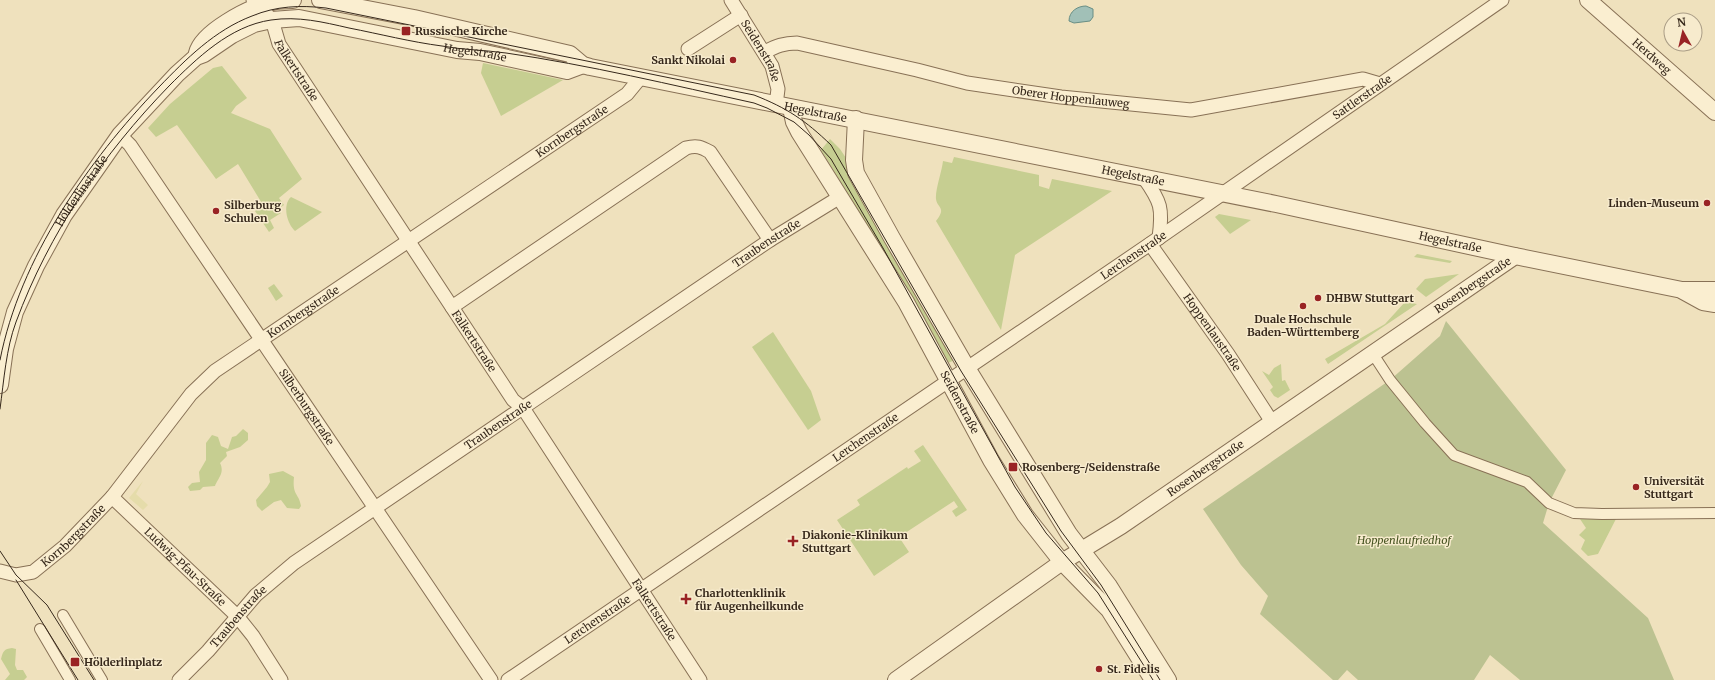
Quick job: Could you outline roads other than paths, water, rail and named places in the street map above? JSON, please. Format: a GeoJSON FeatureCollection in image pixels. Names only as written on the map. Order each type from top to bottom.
{"type":"FeatureCollection","features":[{"type":"Feature","properties":{"kind":"street"},"geometry":{"type":"LineString","coordinates":[[255,3],[272,20],[284,0],[293,0]]}},
{"type":"Feature","properties":{"kind":"street","name":"Hölderlinstraße"},"geometry":{"type":"LineString","coordinates":[[196,57],[197,51],[211,34],[255,3],[284,0]]}},
{"type":"Feature","properties":{"kind":"street","name":"Hegelstraße"},"geometry":{"type":"LineString","coordinates":[[320,0],[414,18],[570,54],[584,65],[784,107],[856,119],[1682,290],[1715,290]]}},
{"type":"Feature","properties":{"kind":"street","name":"Seidenstraße"},"geometry":{"type":"LineString","coordinates":[[731,0],[765,52],[776,76],[778,89],[784,107],[906,302],[990,460],[1041,537],[1062,562],[1109,610],[1153,680]]}},
{"type":"Feature","properties":{"kind":"street","name":"Sattlerstraße"},"geometry":{"type":"LineString","coordinates":[[1222,194],[1502,0]]}},
{"type":"Feature","properties":{"kind":"street","name":"Herdweg"},"geometry":{"type":"LineString","coordinates":[[1588,0],[1715,112]]}},
{"type":"Feature","properties":{"kind":"street"},"geometry":{"type":"LineString","coordinates":[[688,49],[741,15]]}},
{"type":"Feature","properties":{"kind":"street","name":"Hegelstraße"},"geometry":{"type":"LineString","coordinates":[[272,20],[299,18],[457,50],[480,52],[566,71],[584,65]]}},
{"type":"Feature","properties":{"kind":"street","name":"Hölderlinstraße"},"geometry":{"type":"LineString","coordinates":[[2,348],[15,312],[36,266],[78,193],[120,135],[171,79],[196,57],[204,54],[245,27],[272,20]]}},
{"type":"Feature","properties":{"kind":"street","name":"Falkertstraße"},"geometry":{"type":"LineString","coordinates":[[272,20],[279,44],[513,400],[523,408],[700,680]]}},
{"type":"Feature","properties":{"kind":"street","name":"Oberer Hoppenlauweg"},"geometry":{"type":"LineString","coordinates":[[765,52],[777,45],[797,43],[917,70],[961,82],[1061,97],[1191,110],[1363,78],[1380,84]]}},
{"type":"Feature","properties":{"kind":"street","name":"Kornbergstraße"},"geometry":{"type":"LineString","coordinates":[[0,571],[16,575],[33,572],[65,546],[112,497],[191,394],[215,372],[627,94],[641,77]]}},
{"type":"Feature","properties":{"kind":"street","name":"Seidenstraße"},"geometry":{"type":"LineString","coordinates":[[856,119],[854,160],[856,173],[966,368],[1069,534],[1109,586],[1168,680]]}},
{"type":"Feature","properties":{"kind":"street","name":"Silberburgstraße"},"geometry":{"type":"LineString","coordinates":[[120,135],[147,170],[491,680]]}},
{"type":"Feature","properties":{"kind":"street"},"geometry":{"type":"LineString","coordinates":[[452,307],[686,148],[694,146],[700,146],[710,152],[770,240]]}},
{"type":"Feature","properties":{"kind":"street"},"geometry":{"type":"LineString","coordinates":[[1144,178],[1156,195],[1161,207],[1154,241]]}},
{"type":"Feature","properties":{"kind":"street","name":"Lerchenstraße"},"geometry":{"type":"LineString","coordinates":[[508,680],[1222,194]]}},
{"type":"Feature","properties":{"kind":"street","name":"Traubenstraße"},"geometry":{"type":"LineString","coordinates":[[179,680],[208,651],[237,616],[261,591],[294,562],[770,240],[840,197]]}},
{"type":"Feature","properties":{"kind":"street","name":"Hoppenlaustraße"},"geometry":{"type":"LineString","coordinates":[[1154,241],[1272,422]]}},
{"type":"Feature","properties":{"kind":"street","name":"Rosenbergstraße"},"geometry":{"type":"LineString","coordinates":[[896,680],[1062,562],[1121,526],[1515,256]]}},
{"type":"Feature","properties":{"kind":"street","name":"Hegelstraße"},"geometry":{"type":"LineString","coordinates":[[1682,290],[1703,302],[1715,304]]}},
{"type":"Feature","properties":{"kind":"street"},"geometry":{"type":"LineString","coordinates":[[0,385],[2,348]]}},
{"type":"Feature","properties":{"kind":"street"},"geometry":{"type":"LineString","coordinates":[[1373,354],[1390,380],[1425,423],[1454,455],[1527,482],[1548,503],[1574,513],[1715,513]]}},
{"type":"Feature","properties":{"kind":"street","name":"Ludwig-Pfau-Straße"},"geometry":{"type":"LineString","coordinates":[[112,497],[237,616],[253,636],[281,680]]}},
{"type":"Feature","properties":{"kind":"street"},"geometry":{"type":"LineString","coordinates":[[63,615],[102,680]]}},
{"type":"Feature","properties":{"kind":"street"},"geometry":{"type":"LineString","coordinates":[[40,629],[70,680]]}},
{"type":"Feature","properties":{"kind":"water"},"geometry":{"type":"Polygon","coordinates":[[[1086,6],[1093,9],[1093,17],[1090,21],[1074,23],[1069,21],[1069,17],[1074,10],[1086,6]]]}},
{"type":"Feature","properties":{"kind":"tram line"},"geometry":{"type":"LineString","coordinates":[[0,360],[10,322],[23,285],[40,248],[60,213],[83,179],[133,116],[180,66],[213,37],[238,22],[252,16],[270,10],[288,7],[326,8],[754,95],[786,110],[813,128],[831,145],[961,371],[1061,531],[1101,585],[1160,680]]}},
{"type":"Feature","properties":{"kind":"tram line"},"geometry":{"type":"LineString","coordinates":[[0,409],[8,354],[16,322],[29,289],[45,257],[80,196],[122,139],[169,86],[203,54],[215,45],[228,36],[256,23],[281,19],[310,20],[430,44],[506,53],[568,63],[754,103],[794,122],[809,135],[831,159],[883,248],[1015,487],[1046,533],[1098,593],[1153,680]]}},
{"type":"Feature","properties":{"kind":"tram line"},"geometry":{"type":"LineString","coordinates":[[0,551],[16,575],[47,605],[94,680]]}},
{"type":"Feature","properties":{"kind":"tram line"},"geometry":{"type":"LineString","coordinates":[[16,580],[78,680]]}},
{"type":"Feature","properties":{"kind":"place","name":"Russische Kirche"},"geometry":{"type":"Point","coordinates":[406,31]}},
{"type":"Feature","properties":{"kind":"place","name":"Sankt Nikolai"},"geometry":{"type":"Point","coordinates":[733,60]}},
{"type":"Feature","properties":{"kind":"place","name":"Linden-Museum"},"geometry":{"type":"Point","coordinates":[1707,203]}},
{"type":"Feature","properties":{"kind":"place","name":"Silberburg Schulen"},"geometry":{"type":"Point","coordinates":[216,211]}},
{"type":"Feature","properties":{"kind":"place","name":"DHBW Stuttgart"},"geometry":{"type":"Point","coordinates":[1318,298]}},
{"type":"Feature","properties":{"kind":"place","name":"Duale Hochschule Baden-Württemberg"},"geometry":{"type":"Point","coordinates":[1303,306]}},
{"type":"Feature","properties":{"kind":"place","name":"Rosenberg-/Seidenstraße"},"geometry":{"type":"Point","coordinates":[1013,467]}},
{"type":"Feature","properties":{"kind":"place","name":"Universität Stuttgart"},"geometry":{"type":"Point","coordinates":[1636,487]}},
{"type":"Feature","properties":{"kind":"place","name":"Diakonie-Klinikum Stuttgart"},"geometry":{"type":"Point","coordinates":[793,541]}},
{"type":"Feature","properties":{"kind":"place","name":"Charlottenklinik für Augenheilkunde"},"geometry":{"type":"Point","coordinates":[686,599]}},
{"type":"Feature","properties":{"kind":"place","name":"Hölderlinplatz"},"geometry":{"type":"Point","coordinates":[75,662]}},
{"type":"Feature","properties":{"kind":"place","name":"St. Fidelis"},"geometry":{"type":"Point","coordinates":[1099,669]}},
{"type":"Feature","properties":{"kind":"park label","name":"Hoppenlaufriedhof"},"geometry":{"type":"Point","coordinates":[1404,540]}}]}
